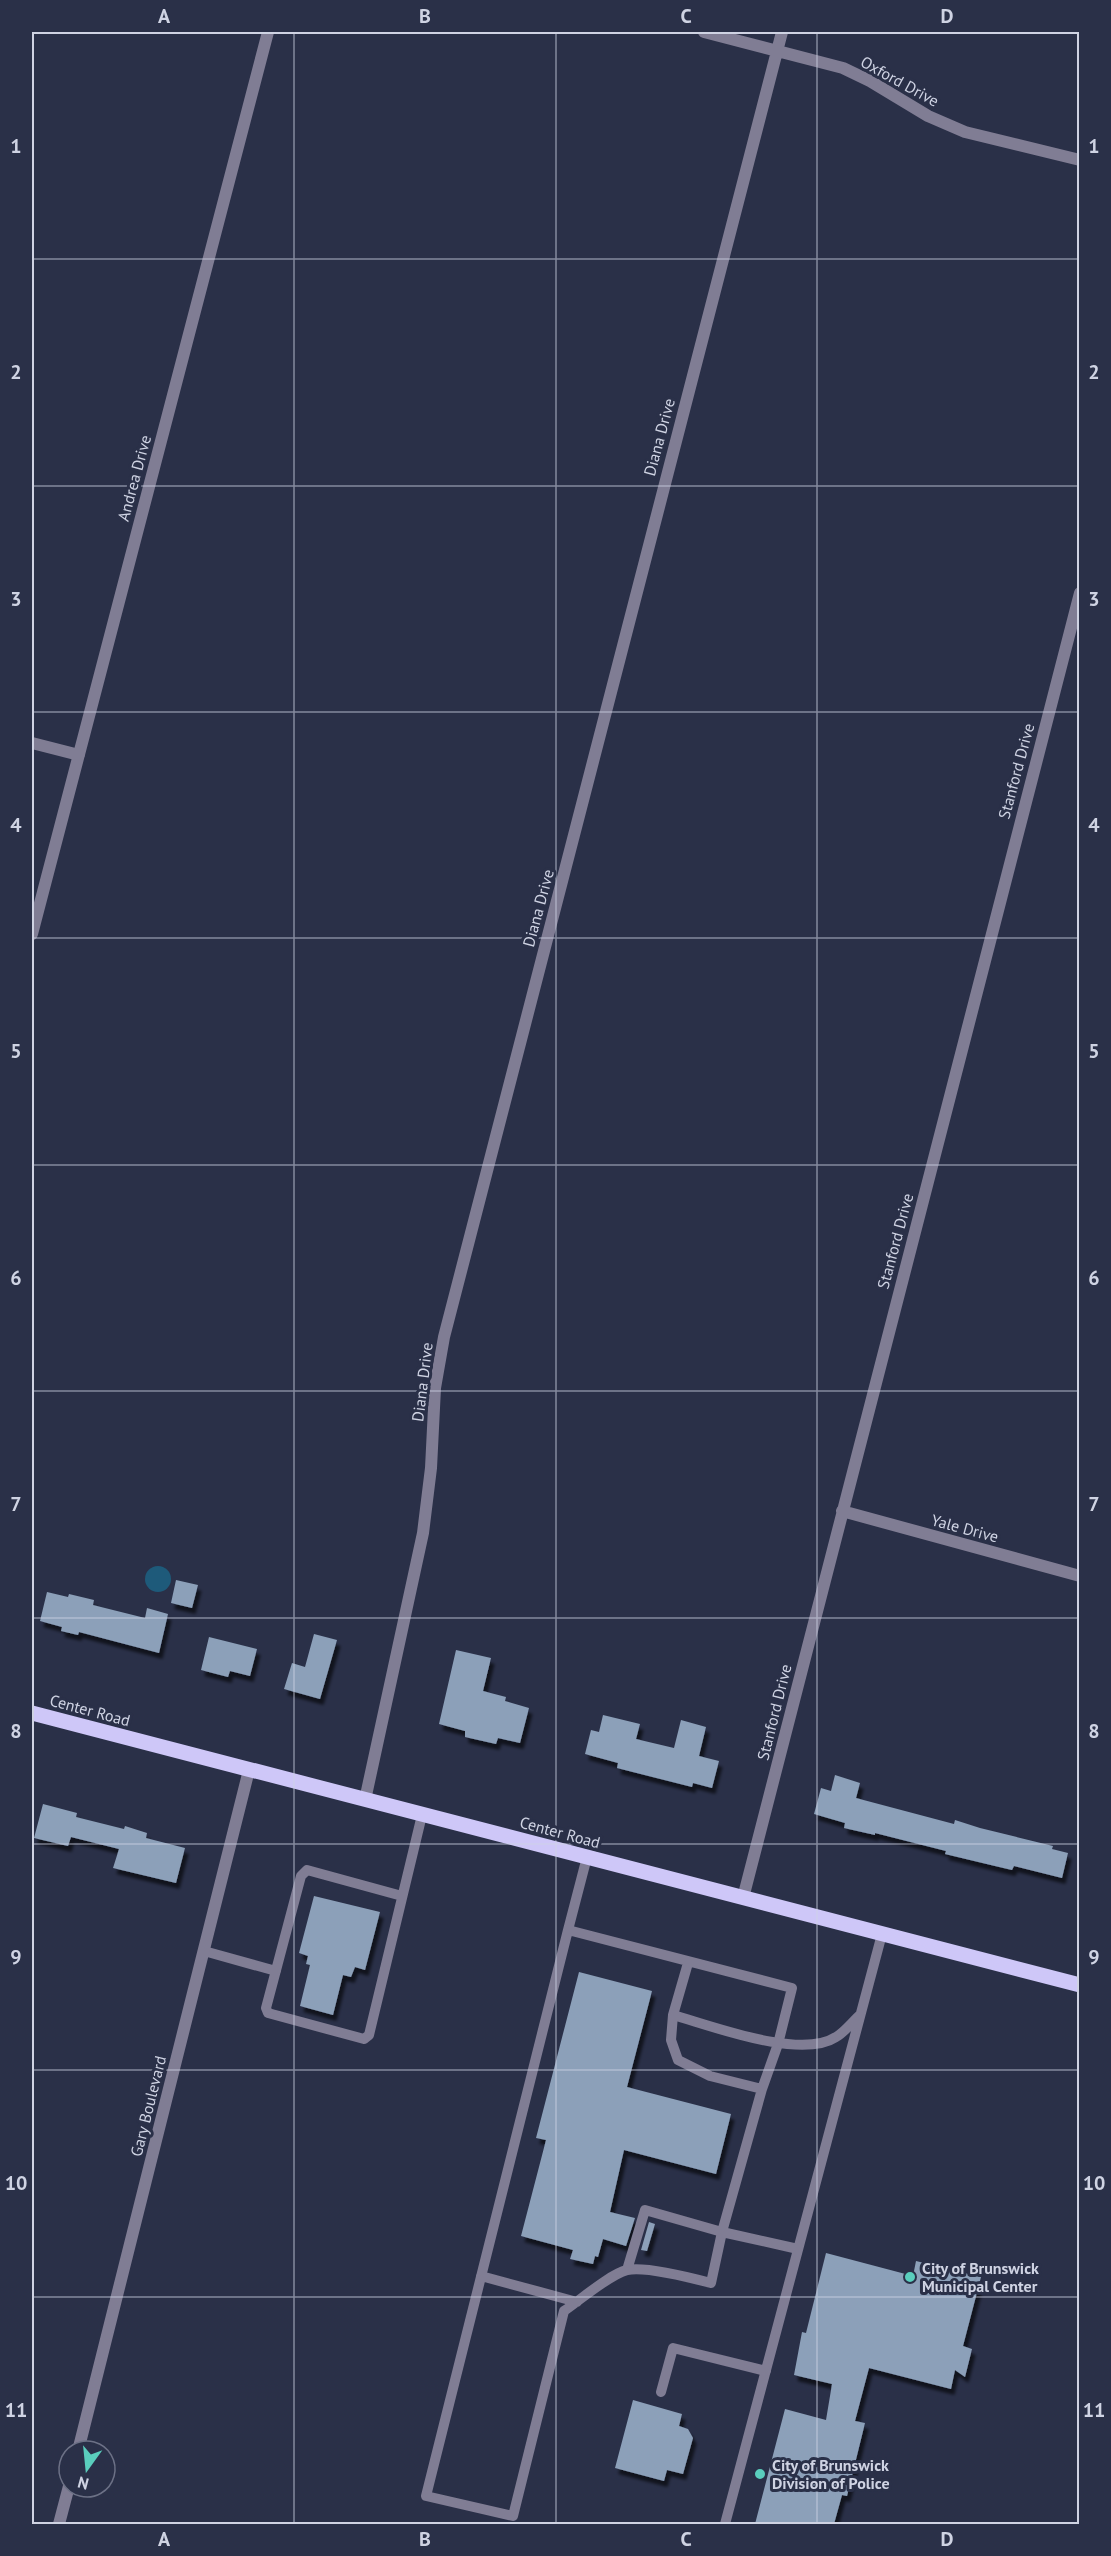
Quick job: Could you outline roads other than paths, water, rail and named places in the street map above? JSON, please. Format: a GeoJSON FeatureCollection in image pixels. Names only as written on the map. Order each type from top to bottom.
{"type":"FeatureCollection","features":[{"type":"Feature","properties":{"kind":"main road","name":"Center Road"},"geometry":{"type":"LineString","coordinates":[[32,1713],[1080,1985]]}},
{"type":"Feature","properties":{"kind":"street","name":"Andrea Drive"},"geometry":{"type":"LineString","coordinates":[[32,934],[268,32]]}},
{"type":"Feature","properties":{"kind":"street","name":"Oxford Drive"},"geometry":{"type":"LineString","coordinates":[[704,32],[843,68],[870,81],[928,116],[965,132],[1080,160]]}},
{"type":"Feature","properties":{"kind":"street","name":"Diana Drive"},"geometry":{"type":"LineString","coordinates":[[365,1800],[423,1533],[431,1468],[435,1388],[444,1337],[782,32]]}},
{"type":"Feature","properties":{"kind":"street","name":"Stanford Drive"},"geometry":{"type":"LineString","coordinates":[[743,1898],[1080,593]]}},
{"type":"Feature","properties":{"kind":"street"},"geometry":{"type":"LineString","coordinates":[[32,742],[79,755]]}},
{"type":"Feature","properties":{"kind":"street","name":"Yale Drive"},"geometry":{"type":"LineString","coordinates":[[842,1511],[1080,1576]]}},
{"type":"Feature","properties":{"kind":"street","name":"Gary Boulevard"},"geometry":{"type":"LineString","coordinates":[[81,2439],[249,1770]]}},
{"type":"Feature","properties":{"kind":"street"},"geometry":{"type":"LineString","coordinates":[[59,2524],[66,2499]]}},
{"type":"Feature","properties":{"kind":"lane"},"geometry":{"type":"LineString","coordinates":[[402,1896],[307,1870],[301,1876],[266,2008],[268,2013],[364,2039],[369,2035],[422,1815]]}},
{"type":"Feature","properties":{"kind":"lane"},"geometry":{"type":"LineString","coordinates":[[568,1930],[688,1963],[792,1988],[778,2044],[762,2089],[722,2232],[711,2283],[668,2273],[627,2270],[564,2312],[513,2516],[426,2496],[568,1930],[587,1857]]}},
{"type":"Feature","properties":{"kind":"lane"},"geometry":{"type":"LineString","coordinates":[[725,2524],[882,1934]]}},
{"type":"Feature","properties":{"kind":"lane"},"geometry":{"type":"LineString","coordinates":[[204,1951],[276,1971]]}},
{"type":"Feature","properties":{"kind":"lane"},"geometry":{"type":"LineString","coordinates":[[688,1963],[673,2015],[670,2040],[678,2060],[710,2076],[762,2089]]}},
{"type":"Feature","properties":{"kind":"lane"},"geometry":{"type":"LineString","coordinates":[[673,2015],[778,2044],[806,2046],[835,2038],[860,2015]]}},
{"type":"Feature","properties":{"kind":"lane"},"geometry":{"type":"LineString","coordinates":[[627,2270],[645,2210],[722,2232],[798,2249]]}},
{"type":"Feature","properties":{"kind":"lane"},"geometry":{"type":"LineString","coordinates":[[481,2276],[577,2302]]}},
{"type":"Feature","properties":{"kind":"lane"},"geometry":{"type":"LineString","coordinates":[[661,2392],[673,2348],[766,2371]]}},
{"type":"Feature","properties":{"kind":"water"},"geometry":{"type":"Polygon","coordinates":[[[158,1566],[167,1570],[171,1579],[167,1588],[158,1592],[149,1588],[145,1579],[149,1570],[158,1566]]]}},
{"type":"Feature","properties":{"kind":"place","name":"City of Brunswick Municipal Center"},"geometry":{"type":"Point","coordinates":[910,2277]}},
{"type":"Feature","properties":{"kind":"place","name":"City of Brunswick Division of Police"},"geometry":{"type":"Point","coordinates":[760,2474]}}]}
